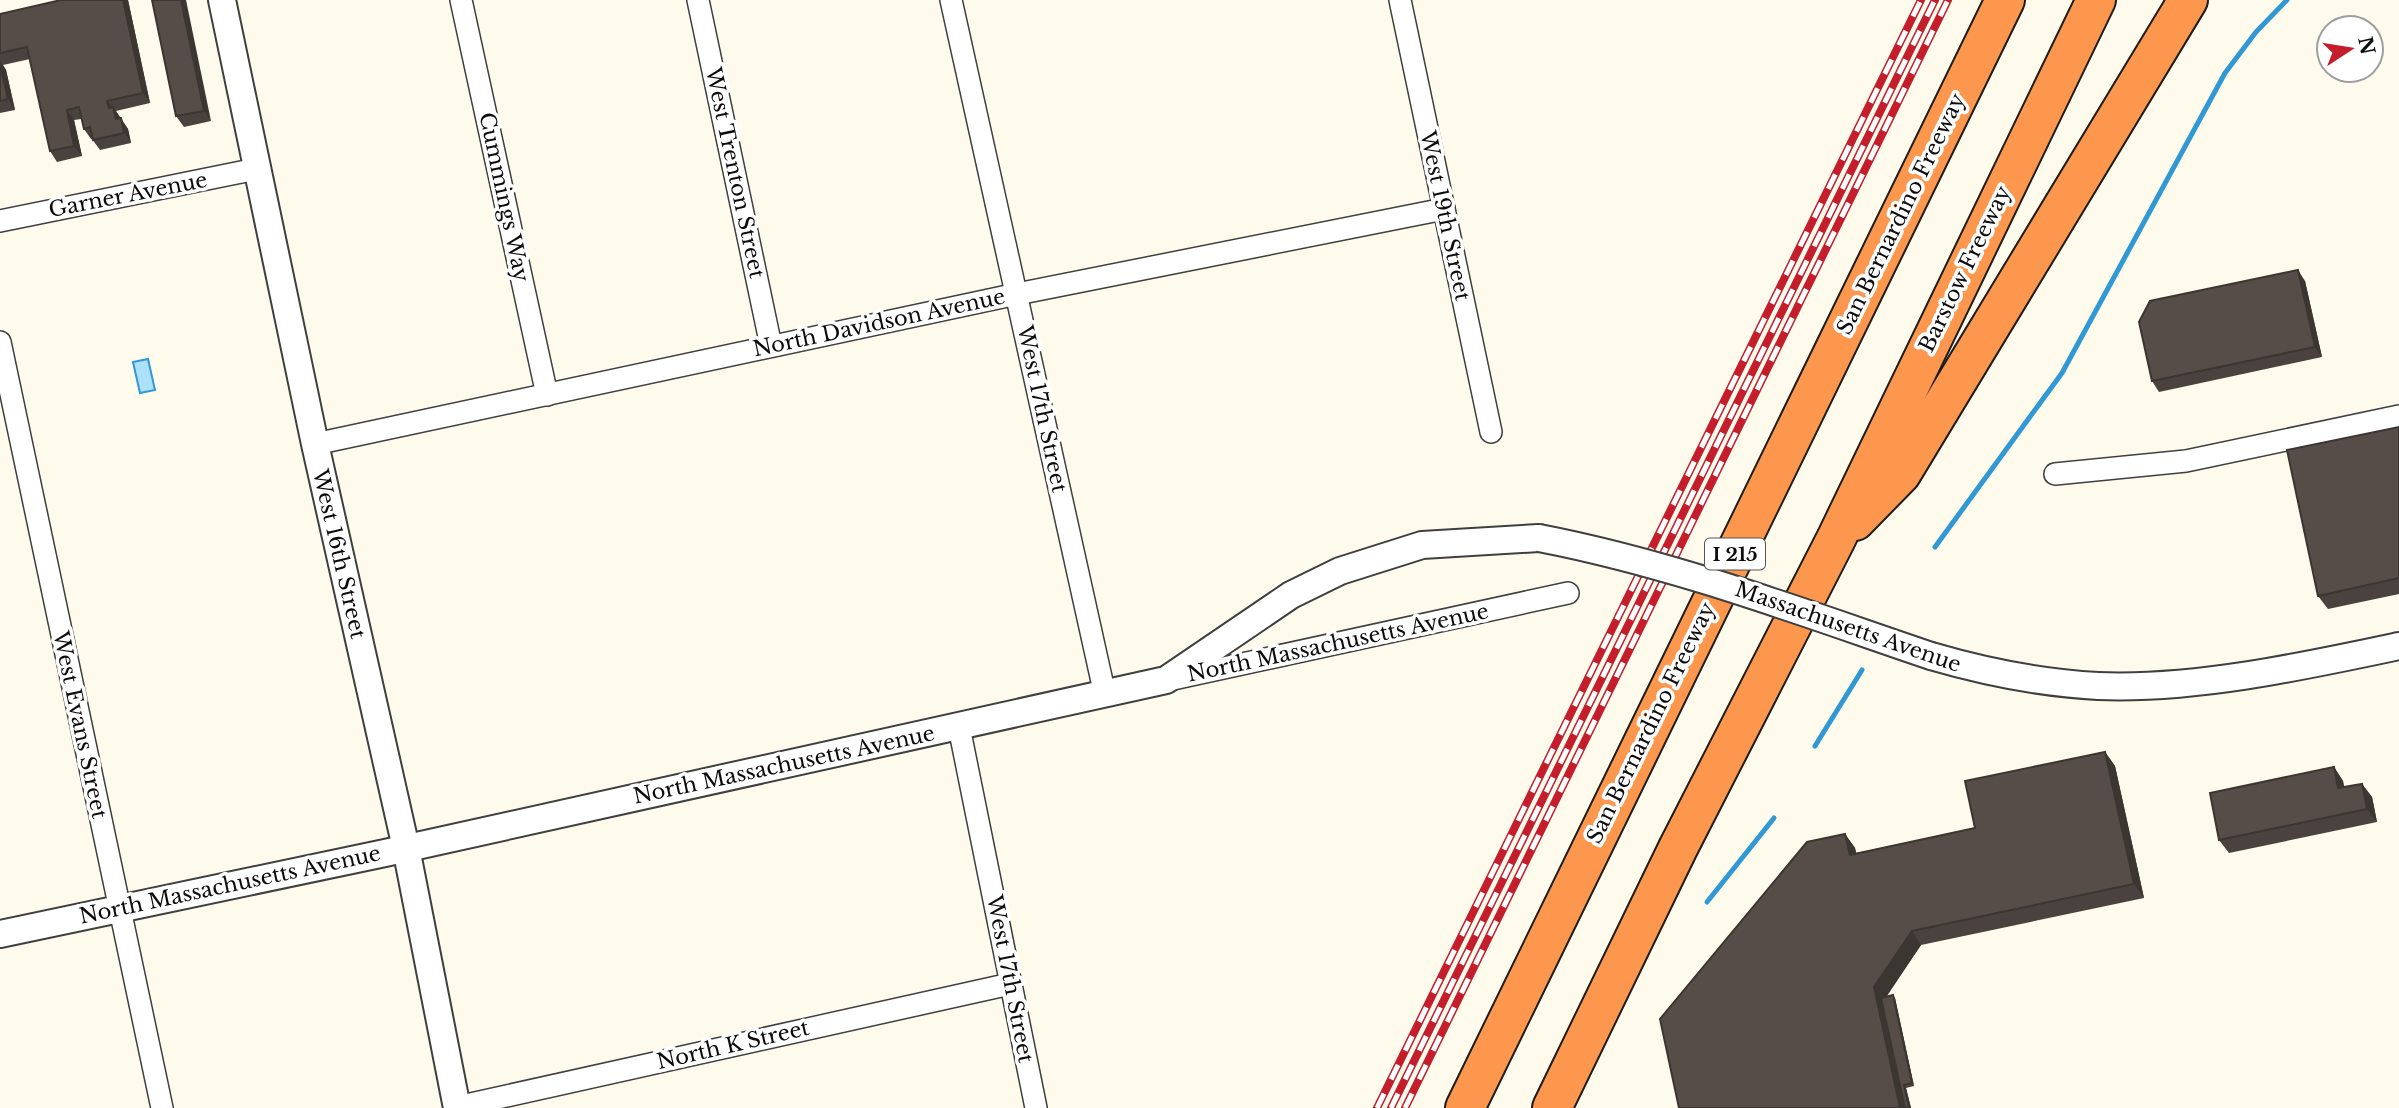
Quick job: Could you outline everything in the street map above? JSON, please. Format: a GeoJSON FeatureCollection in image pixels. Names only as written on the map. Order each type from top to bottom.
{"type":"FeatureCollection","features":[{"type":"Feature","properties":{"kind":"highway","name":"San Bernardino Freeway"},"geometry":{"type":"LineString","coordinates":[[1465,1108],[1610,803],[1773,478],[2005,0]]}},
{"type":"Feature","properties":{"kind":"highway","name":"Barstow Freeway"},"geometry":{"type":"LineString","coordinates":[[1836,539],[2096,0]]}},
{"type":"Feature","properties":{"kind":"highway"},"geometry":{"type":"LineString","coordinates":[[1552,1108],[1678,848],[1836,539],[1901,474],[2188,0]]}},
{"type":"Feature","properties":{"kind":"street","name":"West 16th Street"},"geometry":{"type":"LineString","coordinates":[[222,0],[315,444],[406,848],[457,1107]]}},
{"type":"Feature","properties":{"kind":"street","name":"Cummings Way"},"geometry":{"type":"LineString","coordinates":[[461,0],[547,395]]}},
{"type":"Feature","properties":{"kind":"street","name":"West Trenton Street"},"geometry":{"type":"LineString","coordinates":[[698,0],[771,346]]}},
{"type":"Feature","properties":{"kind":"street","name":"West 17th Street"},"geometry":{"type":"LineString","coordinates":[[951,0],[1105,695]]}},
{"type":"Feature","properties":{"kind":"street","name":"West 19th Street"},"geometry":{"type":"LineString","coordinates":[[1406,1],[1444,209],[1490,432]]}},
{"type":"Feature","properties":{"kind":"street","name":"Garner Avenue"},"geometry":{"type":"LineString","coordinates":[[0,221],[256,169]]}},
{"type":"Feature","properties":{"kind":"street","name":"North Davidson Avenue"},"geometry":{"type":"LineString","coordinates":[[315,444],[1017,293],[1444,209]]}},
{"type":"Feature","properties":{"kind":"street","name":"West Evans Street"},"geometry":{"type":"LineString","coordinates":[[0,342],[162,1108]]}},
{"type":"Feature","properties":{"kind":"street"},"geometry":{"type":"LineString","coordinates":[[2055,474],[2186,461],[2399,416]]}},
{"type":"Feature","properties":{"kind":"street","name":"Massachusetts Avenue"},"geometry":{"type":"LineString","coordinates":[[1166,680],[1291,595],[1339,571],[1422,545],[1539,538],[1678,569],[1931,656],[1981,671],[2018,677],[2101,686],[2250,674],[2399,646]]}},
{"type":"Feature","properties":{"kind":"street","name":"North Massachusetts Avenue"},"geometry":{"type":"LineString","coordinates":[[0,933],[406,848],[1568,593]]}},
{"type":"Feature","properties":{"kind":"street","name":"West 17th Street"},"geometry":{"type":"LineString","coordinates":[[959,727],[1036,1108]]}},
{"type":"Feature","properties":{"kind":"street","name":"North K Street"},"geometry":{"type":"LineString","coordinates":[[457,1107],[1010,984]]}},
{"type":"Feature","properties":{"kind":"water"},"geometry":{"type":"Polygon","coordinates":[[[148,359],[155,390],[140,393],[133,362],[148,359]]]}},
{"type":"Feature","properties":{"kind":"building"},"geometry":{"type":"Polygon","coordinates":[[[61,0],[123,0],[143,93],[107,101],[109,108],[113,107],[116,119],[121,118],[124,133],[93,140],[90,127],[84,129],[79,107],[67,110],[74,146],[50,151],[27,47],[0,53],[0,14],[61,0]]]}},
{"type":"Feature","properties":{"kind":"building"},"geometry":{"type":"Polygon","coordinates":[[[152,0],[181,0],[204,111],[176,116],[152,0]]]}},
{"type":"Feature","properties":{"kind":"building"},"geometry":{"type":"Polygon","coordinates":[[[0,65],[8,99],[0,101],[0,65]]]}},
{"type":"Feature","properties":{"kind":"building"},"geometry":{"type":"Polygon","coordinates":[[[2298,270],[2315,347],[2152,381],[2139,322],[2150,301],[2298,270]]]}},
{"type":"Feature","properties":{"kind":"building"},"geometry":{"type":"Polygon","coordinates":[[[2399,427],[2399,578],[2318,596],[2287,450],[2399,427]]]}},
{"type":"Feature","properties":{"kind":"building"},"geometry":{"type":"Polygon","coordinates":[[[2105,752],[2134,884],[1912,931],[1874,987],[1900,1108],[1679,1108],[1660,1019],[1807,842],[1845,834],[1850,855],[1975,828],[1965,781],[2105,752]]]}},
{"type":"Feature","properties":{"kind":"building"},"geometry":{"type":"Polygon","coordinates":[[[2334,767],[2338,788],[2362,784],[2367,809],[2219,840],[2210,793],[2334,767]]]}},
{"type":"Feature","properties":{"kind":"building"},"geometry":{"type":"Polygon","coordinates":[[[1893,995],[1912,1083],[1904,1085],[1909,1108],[1905,1108],[1881,998],[1893,995]]]}},
{"type":"Feature","properties":{"kind":"waterway"},"geometry":{"type":"LineString","coordinates":[[1935,547],[2062,373],[2225,73],[2256,32],[2287,0]]}},
{"type":"Feature","properties":{"kind":"waterway"},"geometry":{"type":"LineString","coordinates":[[1815,746],[1862,670]]}},
{"type":"Feature","properties":{"kind":"waterway"},"geometry":{"type":"LineString","coordinates":[[1707,902],[1774,818]]}},
{"type":"Feature","properties":{"kind":"railway"},"geometry":{"type":"LineString","coordinates":[[1377,1108],[1921,0]]}},
{"type":"Feature","properties":{"kind":"railway"},"geometry":{"type":"LineString","coordinates":[[1391,1108],[1935,0]]}},
{"type":"Feature","properties":{"kind":"railway"},"geometry":{"type":"LineString","coordinates":[[1405,1108],[1948,0]]}}]}
